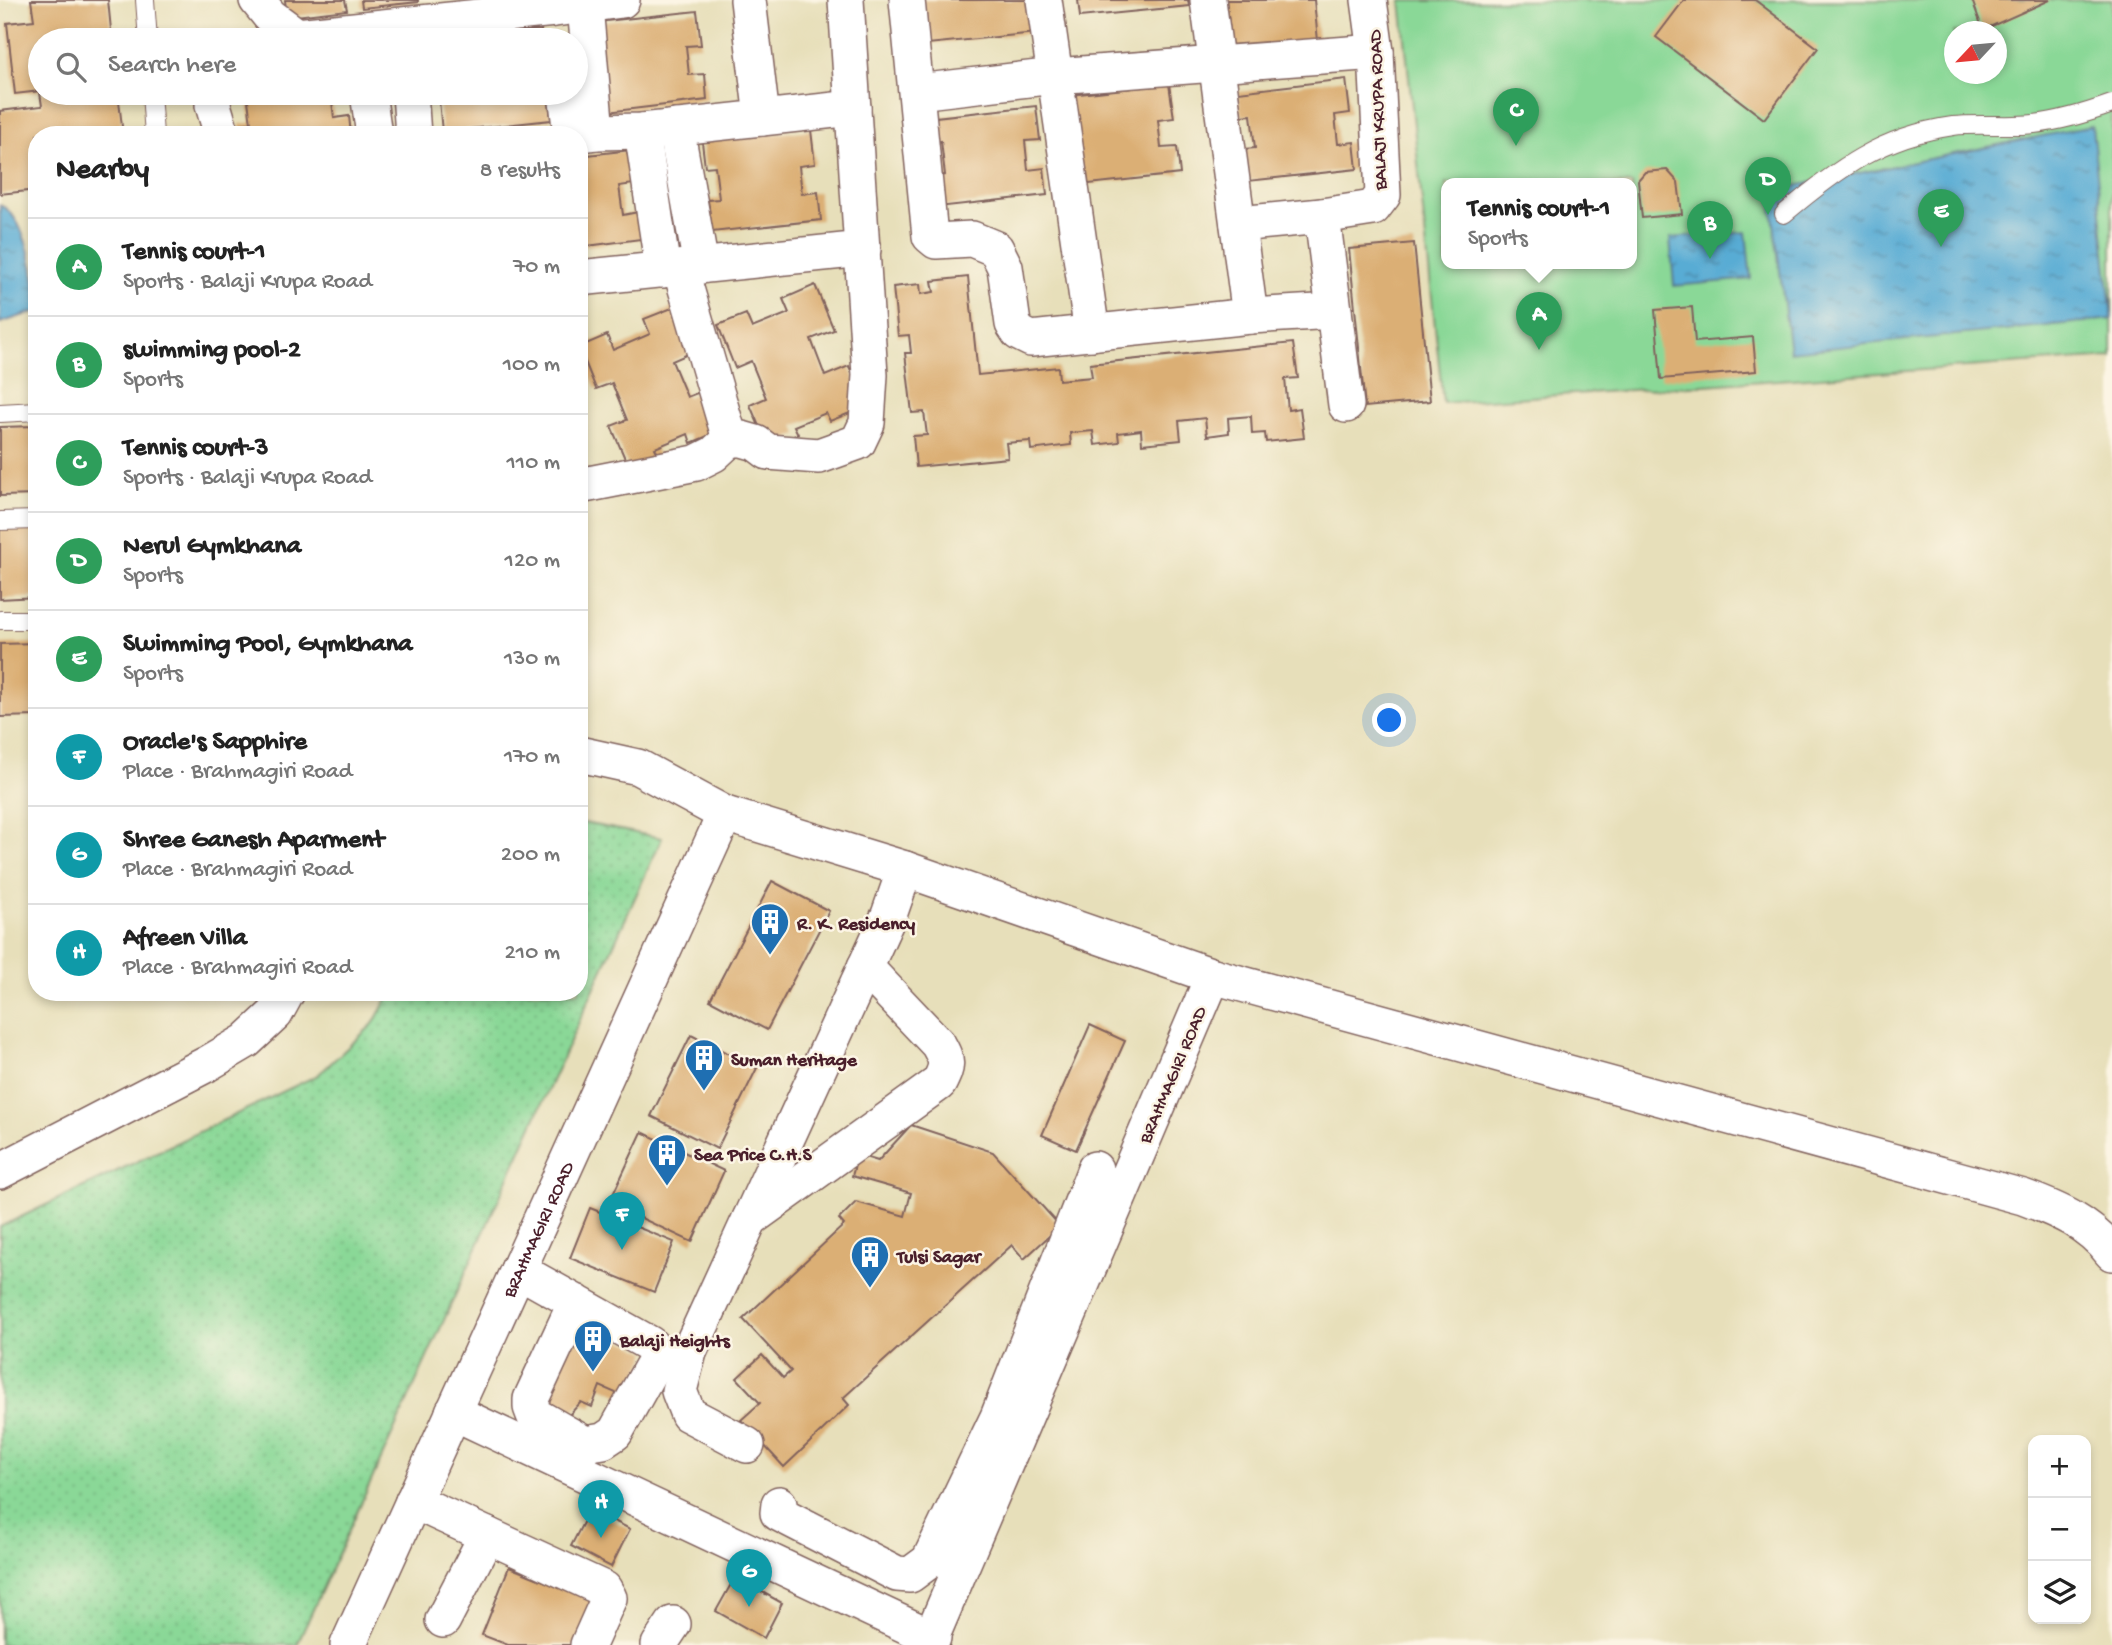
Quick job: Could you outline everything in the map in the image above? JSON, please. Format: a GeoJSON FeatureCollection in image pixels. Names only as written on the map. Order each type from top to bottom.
{"type":"FeatureCollection","features":[{"type":"Feature","properties":{"kind":"street"},"geometry":{"type":"LineString","coordinates":[[257,0],[280,28]]}},
{"type":"Feature","properties":{"kind":"street"},"geometry":{"type":"LineString","coordinates":[[415,28],[470,9],[571,12],[622,0]]}},
{"type":"Feature","properties":{"kind":"street"},"geometry":{"type":"LineString","coordinates":[[748,0],[762,118]]}},
{"type":"Feature","properties":{"kind":"street"},"geometry":{"type":"LineString","coordinates":[[588,484],[696,463],[714,454],[730,439],[749,441],[768,452],[819,456],[858,442],[867,423],[870,375],[846,0]]}},
{"type":"Feature","properties":{"kind":"street"},"geometry":{"type":"LineString","coordinates":[[907,0],[928,231],[931,239],[936,242],[972,239],[996,249],[1005,267],[1013,324],[1019,333],[1031,339],[1334,311]]}},
{"type":"Feature","properties":{"kind":"street"},"geometry":{"type":"LineString","coordinates":[[1044,0],[1092,333]]}},
{"type":"Feature","properties":{"kind":"street"},"geometry":{"type":"LineString","coordinates":[[1208,0],[1250,317]]}},
{"type":"Feature","properties":{"kind":"street","name":"BALAJI KRUPA ROAD"},"geometry":{"type":"LineString","coordinates":[[1238,224],[1373,208],[1383,195],[1376,52],[1369,0]]}},
{"type":"Feature","properties":{"kind":"street"},"geometry":{"type":"LineString","coordinates":[[917,92],[1055,76],[1376,52]]}},
{"type":"Feature","properties":{"kind":"street"},"geometry":{"type":"LineString","coordinates":[[213,105],[219,126]]}},
{"type":"Feature","properties":{"kind":"street"},"geometry":{"type":"LineString","coordinates":[[370,105],[373,126]]}},
{"type":"Feature","properties":{"kind":"street"},"geometry":{"type":"LineString","coordinates":[[411,105],[412,126]]}},
{"type":"Feature","properties":{"kind":"street"},"geometry":{"type":"LineString","coordinates":[[570,105],[578,126]]}},
{"type":"Feature","properties":{"kind":"street"},"geometry":{"type":"LineString","coordinates":[[579,105],[580,126]]}},
{"type":"Feature","properties":{"kind":"street"},"geometry":{"type":"LineString","coordinates":[[588,134],[659,129],[853,108]]}},
{"type":"Feature","properties":{"kind":"street"},"geometry":{"type":"LineString","coordinates":[[659,129],[681,268],[730,439]]}},
{"type":"Feature","properties":{"kind":"street"},"geometry":{"type":"LineString","coordinates":[[1322,216],[1346,405]]}},
{"type":"Feature","properties":{"kind":"street"},"geometry":{"type":"LineString","coordinates":[[588,277],[863,249]]}},
{"type":"Feature","properties":{"kind":"street"},"geometry":{"type":"LineString","coordinates":[[588,756],[638,767],[725,814],[905,869],[1213,975],[2023,1197],[2057,1209],[2085,1226],[2112,1253]]}},
{"type":"Feature","properties":{"kind":"street","name":"BRAHMAGIRI ROAD"},"geometry":{"type":"LineString","coordinates":[[348,1645],[725,814]]}},
{"type":"Feature","properties":{"kind":"street"},"geometry":{"type":"LineString","coordinates":[[747,1445],[688,1414],[679,1391],[689,1352],[889,915],[905,869]]}},
{"type":"Feature","properties":{"kind":"street"},"geometry":{"type":"LineString","coordinates":[[748,1221],[939,1083],[947,1067],[938,1044],[865,967]]}},
{"type":"Feature","properties":{"kind":"street","name":"BRAHMAGIRI ROAD"},"geometry":{"type":"LineString","coordinates":[[931,1642],[1010,1423],[1213,975]]}},
{"type":"Feature","properties":{"kind":"street"},"geometry":{"type":"LineString","coordinates":[[0,1171],[207,1064],[246,1041],[275,1014],[282,1001]]}},
{"type":"Feature","properties":{"kind":"street"},"geometry":{"type":"LineString","coordinates":[[779,1504],[778,1513],[897,1574],[910,1575],[929,1561],[1010,1423],[1095,1169]]}},
{"type":"Feature","properties":{"kind":"street"},"geometry":{"type":"LineString","coordinates":[[518,1270],[576,1302]]}},
{"type":"Feature","properties":{"kind":"street"},"geometry":{"type":"LineString","coordinates":[[453,1412],[598,1467],[931,1642]]}},
{"type":"Feature","properties":{"kind":"street"},"geometry":{"type":"LineString","coordinates":[[413,1501],[604,1589],[609,1598],[588,1645]]}},
{"type":"Feature","properties":{"kind":"street"},"geometry":{"type":"LineString","coordinates":[[443,1620],[486,1535]]}},
{"type":"Feature","properties":{"kind":"lane"},"geometry":{"type":"LineString","coordinates":[[145,0],[147,28]]}},
{"type":"Feature","properties":{"kind":"lane"},"geometry":{"type":"LineString","coordinates":[[1784,214],[1844,165],[1877,148],[1912,135],[1955,126],[2033,124],[2069,118],[2112,104]]}},
{"type":"Feature","properties":{"kind":"lane"},"geometry":{"type":"LineString","coordinates":[[152,105],[153,126]]}},
{"type":"Feature","properties":{"kind":"lane"},"geometry":{"type":"LineString","coordinates":[[0,413],[28,411]]}},
{"type":"Feature","properties":{"kind":"lane"},"geometry":{"type":"LineString","coordinates":[[1,521],[28,520]]}},
{"type":"Feature","properties":{"kind":"lane"},"geometry":{"type":"LineString","coordinates":[[0,620],[28,620]]}},
{"type":"Feature","properties":{"kind":"green space"},"geometry":{"type":"Polygon","coordinates":[[[2112,0],[2112,357],[1443,403],[1401,1],[2112,0]]]}},
{"type":"Feature","properties":{"kind":"green space"},"geometry":{"type":"Polygon","coordinates":[[[588,824],[662,838],[297,1645],[0,1645],[0,1227],[318,1075],[373,1024],[386,1001],[588,1001],[588,824]]]}},
{"type":"Feature","properties":{"kind":"water"},"geometry":{"type":"Polygon","coordinates":[[[2092,126],[2112,319],[1790,352],[1770,191],[2092,126]]]}},
{"type":"Feature","properties":{"kind":"water"},"geometry":{"type":"Polygon","coordinates":[[[0,205],[10,212],[18,223],[28,249],[28,314],[0,323],[0,205]]]}},
{"type":"Feature","properties":{"kind":"water"},"geometry":{"type":"Polygon","coordinates":[[[1746,232],[1751,279],[1674,286],[1670,238],[1746,232]]]}},
{"type":"Feature","properties":{"kind":"building"},"geometry":{"type":"Polygon","coordinates":[[[31,0],[108,0],[111,28],[28,28],[28,92],[15,94],[7,23],[34,20],[31,0]]]}},
{"type":"Feature","properties":{"kind":"building"},"geometry":{"type":"Polygon","coordinates":[[[285,0],[345,0],[347,10],[287,17],[285,0]]]}},
{"type":"Feature","properties":{"kind":"building"},"geometry":{"type":"Polygon","coordinates":[[[361,0],[418,0],[418,2],[362,8],[361,0]]]}},
{"type":"Feature","properties":{"kind":"building"},"geometry":{"type":"Polygon","coordinates":[[[923,0],[1032,0],[1036,33],[928,44],[923,0]]]}},
{"type":"Feature","properties":{"kind":"building"},"geometry":{"type":"Polygon","coordinates":[[[1078,0],[1188,0],[1189,6],[1080,17],[1078,0]]]}},
{"type":"Feature","properties":{"kind":"building"},"geometry":{"type":"Polygon","coordinates":[[[1226,0],[1314,0],[1318,41],[1232,50],[1226,0]]]}},
{"type":"Feature","properties":{"kind":"building"},"geometry":{"type":"Polygon","coordinates":[[[1684,0],[1755,0],[1818,48],[1764,119],[1656,37],[1684,0]]]}},
{"type":"Feature","properties":{"kind":"building"},"geometry":{"type":"Polygon","coordinates":[[[1972,0],[2050,0],[2003,21],[1980,21],[1972,0]]]}},
{"type":"Feature","properties":{"kind":"building"},"geometry":{"type":"Polygon","coordinates":[[[697,11],[701,45],[686,46],[689,75],[705,74],[707,100],[599,113],[588,23],[697,11]]]}},
{"type":"Feature","properties":{"kind":"building"},"geometry":{"type":"Polygon","coordinates":[[[1346,79],[1350,113],[1335,115],[1338,144],[1354,142],[1357,169],[1248,181],[1245,149],[1255,148],[1251,115],[1241,116],[1238,92],[1346,79]]]}},
{"type":"Feature","properties":{"kind":"building"},"geometry":{"type":"Polygon","coordinates":[[[1169,84],[1174,118],[1158,120],[1161,148],[1177,147],[1180,174],[1071,186],[1061,96],[1169,84]]]}},
{"type":"Feature","properties":{"kind":"building"},"geometry":{"type":"Polygon","coordinates":[[[119,105],[122,126],[28,126],[28,191],[0,194],[0,111],[42,106],[119,105]]]}},
{"type":"Feature","properties":{"kind":"building"},"geometry":{"type":"Polygon","coordinates":[[[249,105],[332,105],[334,118],[349,116],[350,126],[240,126],[251,123],[249,105]]]}},
{"type":"Feature","properties":{"kind":"building"},"geometry":{"type":"Polygon","coordinates":[[[439,105],[549,105],[551,120],[496,126],[441,126],[439,105]]]}},
{"type":"Feature","properties":{"kind":"building"},"geometry":{"type":"Polygon","coordinates":[[[1036,106],[1040,140],[1025,141],[1028,170],[1044,168],[1047,195],[938,207],[935,176],[945,175],[941,141],[931,143],[927,118],[1036,106]]]}},
{"type":"Feature","properties":{"kind":"building"},"geometry":{"type":"Polygon","coordinates":[[[811,130],[815,164],[799,166],[802,194],[818,192],[821,220],[712,232],[708,200],[719,199],[715,166],[705,167],[702,142],[811,130]]]}},
{"type":"Feature","properties":{"kind":"building"},"geometry":{"type":"Polygon","coordinates":[[[631,150],[634,184],[619,186],[623,215],[638,212],[641,239],[588,246],[588,155],[631,150]]]}},
{"type":"Feature","properties":{"kind":"building"},"geometry":{"type":"Polygon","coordinates":[[[1667,170],[1678,182],[1682,214],[1642,218],[1638,180],[1645,172],[1667,170]]]}},
{"type":"Feature","properties":{"kind":"building"},"geometry":{"type":"Polygon","coordinates":[[[1414,243],[1430,401],[1365,407],[1349,249],[1414,243]]]}},
{"type":"Feature","properties":{"kind":"building"},"geometry":{"type":"Polygon","coordinates":[[[968,277],[978,375],[1058,367],[1059,380],[1092,377],[1090,364],[1293,343],[1298,378],[1285,379],[1288,410],[1300,408],[1304,438],[1266,442],[1265,433],[1252,434],[1251,416],[1228,418],[1229,433],[1207,436],[1205,418],[1179,421],[1181,440],[1142,444],[1141,430],[1118,433],[1119,442],[1095,445],[1093,431],[1070,433],[1071,445],[1031,450],[1030,441],[1006,443],[1008,458],[916,467],[913,436],[927,435],[924,412],[912,413],[905,353],[911,353],[909,335],[898,336],[893,287],[920,284],[921,294],[934,292],[932,281],[968,277]]]}},
{"type":"Feature","properties":{"kind":"building"},"geometry":{"type":"Polygon","coordinates":[[[815,285],[834,330],[811,339],[825,376],[849,366],[865,407],[830,421],[826,413],[794,426],[798,434],[768,447],[750,405],[766,398],[751,361],[735,368],[718,325],[746,314],[752,328],[789,313],[783,299],[815,285]]]}},
{"type":"Feature","properties":{"kind":"building"},"geometry":{"type":"Polygon","coordinates":[[[677,306],[695,351],[672,361],[687,397],[710,388],[727,428],[691,443],[688,434],[655,448],[659,456],[629,468],[611,426],[627,420],[612,383],[596,389],[588,369],[588,343],[607,335],[613,350],[650,334],[644,319],[677,306]]]}},
{"type":"Feature","properties":{"kind":"building"},"geometry":{"type":"Polygon","coordinates":[[[1692,307],[1695,342],[1753,337],[1756,371],[1661,379],[1655,310],[1692,307]]]}},
{"type":"Feature","properties":{"kind":"building"},"geometry":{"type":"Polygon","coordinates":[[[28,426],[28,495],[0,496],[0,427],[28,426]]]}},
{"type":"Feature","properties":{"kind":"building"},"geometry":{"type":"Polygon","coordinates":[[[28,528],[28,597],[0,599],[0,529],[28,528]]]}},
{"type":"Feature","properties":{"kind":"building"},"geometry":{"type":"Polygon","coordinates":[[[28,643],[28,716],[0,717],[0,644],[28,643]]]}},
{"type":"Feature","properties":{"kind":"building","name":"R. K. Residency"},"geometry":{"type":"Polygon","coordinates":[[[772,881],[829,911],[767,1030],[710,1000],[772,881]]]}},
{"type":"Feature","properties":{"kind":"building"},"geometry":{"type":"Polygon","coordinates":[[[1090,1025],[1125,1041],[1076,1150],[1042,1135],[1090,1025]]]}},
{"type":"Feature","properties":{"kind":"building","name":"Suman Heritage"},"geometry":{"type":"Polygon","coordinates":[[[691,1035],[757,1068],[717,1149],[651,1116],[691,1035]]]}},
{"type":"Feature","properties":{"kind":"building","name":"Tulsi Sagar"},"geometry":{"type":"Polygon","coordinates":[[[911,1125],[993,1152],[1060,1226],[1024,1259],[1012,1245],[843,1398],[849,1405],[784,1467],[741,1420],[760,1403],[737,1378],[762,1355],[783,1378],[791,1371],[743,1319],[844,1225],[839,1219],[856,1202],[905,1216],[911,1193],[852,1176],[858,1155],[878,1161],[911,1125]]]}},
{"type":"Feature","properties":{"kind":"building","name":"Sea Price C.H.S"},"geometry":{"type":"Polygon","coordinates":[[[642,1132],[724,1171],[692,1242],[609,1203],[642,1132]]]}},
{"type":"Feature","properties":{"kind":"building"},"geometry":{"type":"Polygon","coordinates":[[[590,1208],[674,1242],[654,1292],[570,1258],[590,1208]]]}},
{"type":"Feature","properties":{"kind":"building","name":"Balaji Heights"},"geometry":{"type":"Polygon","coordinates":[[[584,1324],[647,1352],[627,1398],[600,1386],[592,1407],[581,1402],[569,1415],[536,1401],[584,1324]]]}},
{"type":"Feature","properties":{"kind":"building"},"geometry":{"type":"Polygon","coordinates":[[[590,1509],[630,1529],[611,1567],[571,1546],[590,1509]]]}},
{"type":"Feature","properties":{"kind":"building"},"geometry":{"type":"Polygon","coordinates":[[[509,1567],[594,1601],[577,1645],[508,1645],[482,1635],[509,1567]]]}},
{"type":"Feature","properties":{"kind":"building"},"geometry":{"type":"Polygon","coordinates":[[[735,1577],[782,1603],[764,1638],[716,1611],[735,1577]]]}},
{"type":"Feature","properties":{"kind":"place","name":"Tennis court-3"},"geometry":{"type":"Point","coordinates":[1516,146]}},
{"type":"Feature","properties":{"kind":"place","name":"Nerul Gymkhana"},"geometry":{"type":"Point","coordinates":[1768,215]}},
{"type":"Feature","properties":{"kind":"place","name":"Swimming Pool, Gymkhana"},"geometry":{"type":"Point","coordinates":[1941,247]}},
{"type":"Feature","properties":{"kind":"place","name":"swimming pool-2"},"geometry":{"type":"Point","coordinates":[1710,259]}},
{"type":"Feature","properties":{"kind":"place","name":"Tennis court-1"},"geometry":{"type":"Point","coordinates":[1539,350]}},
{"type":"Feature","properties":{"kind":"place","name":"R. K. Residency"},"geometry":{"type":"Point","coordinates":[770,956]}},
{"type":"Feature","properties":{"kind":"place","name":"Suman Heritage"},"geometry":{"type":"Point","coordinates":[704,1092]}},
{"type":"Feature","properties":{"kind":"place","name":"Sea Price C.H.S"},"geometry":{"type":"Point","coordinates":[667,1187]}},
{"type":"Feature","properties":{"kind":"place","name":"Oracle's Sapphire"},"geometry":{"type":"Point","coordinates":[622,1250]}},
{"type":"Feature","properties":{"kind":"place","name":"Tulsi Sagar"},"geometry":{"type":"Point","coordinates":[870,1289]}},
{"type":"Feature","properties":{"kind":"place","name":"Balaji Heights"},"geometry":{"type":"Point","coordinates":[593,1373]}},
{"type":"Feature","properties":{"kind":"place","name":"Afreen Villa"},"geometry":{"type":"Point","coordinates":[601,1538]}},
{"type":"Feature","properties":{"kind":"place","name":"Shree Ganesh Aparment"},"geometry":{"type":"Point","coordinates":[749,1607]}}]}
